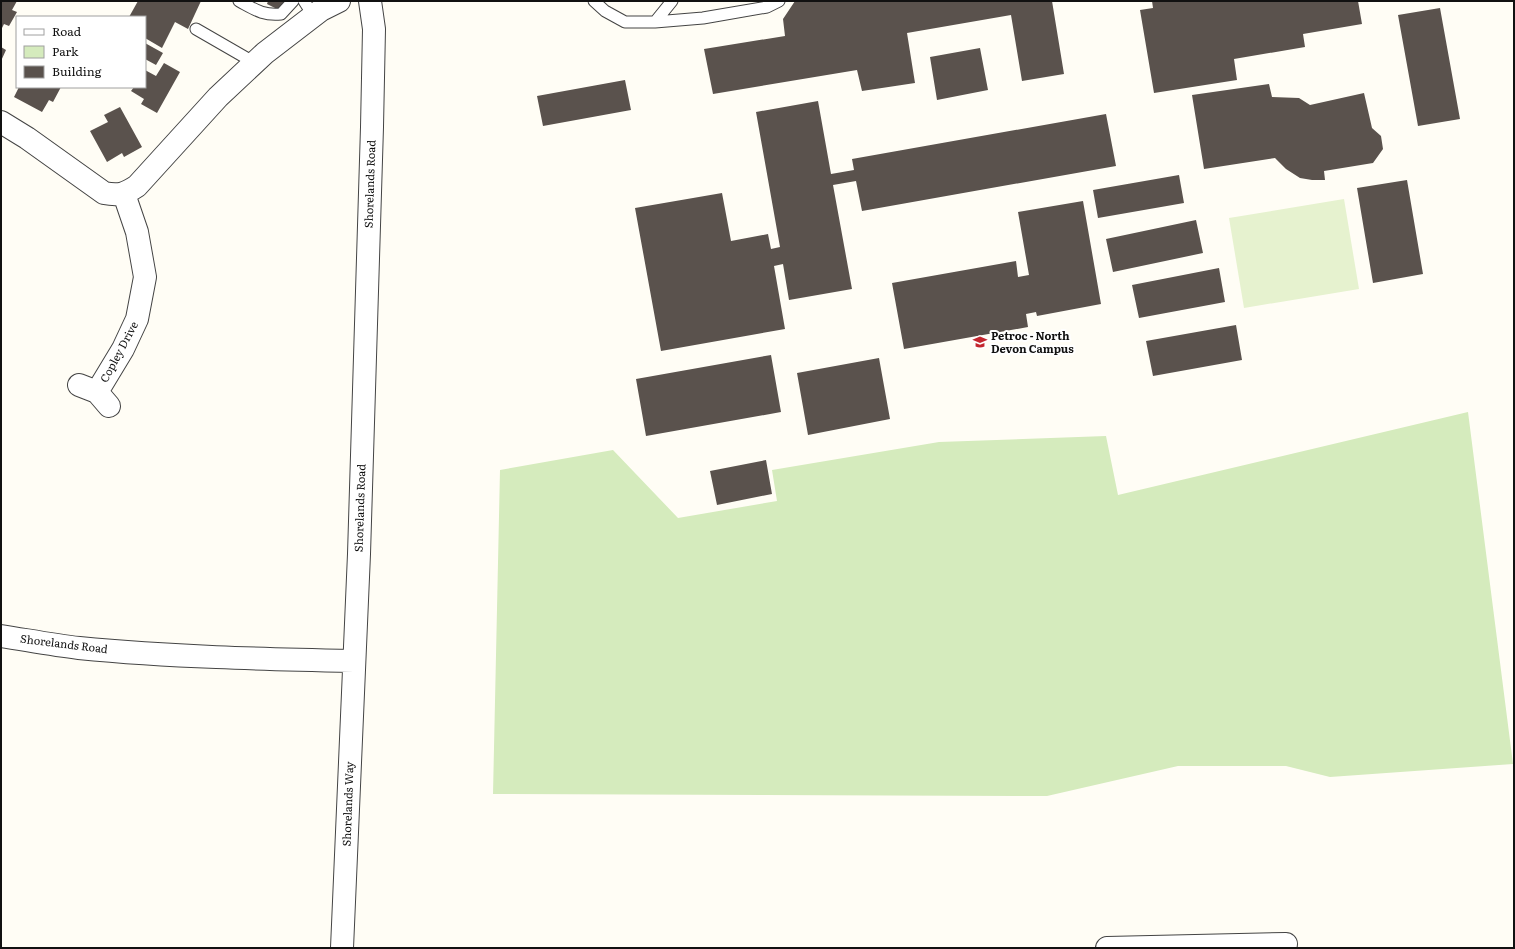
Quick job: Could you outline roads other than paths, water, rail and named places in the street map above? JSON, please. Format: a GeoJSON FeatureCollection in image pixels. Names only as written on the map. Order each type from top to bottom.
{"type":"FeatureCollection","features":[{"type":"Feature","properties":{"kind":"street"},"geometry":{"type":"LineString","coordinates":[[1,122],[34,143],[104,193],[124,194],[137,186],[218,97],[260,58],[309,8],[321,10],[340,1]]}},
{"type":"Feature","properties":{"kind":"street","name":"Shorelands Road"},"geometry":{"type":"LineString","coordinates":[[1,636],[78,647],[155,654],[233,658],[354,661],[372,127],[374,29],[370,1]]}},
{"type":"Feature","properties":{"kind":"street","name":"Copley Drive"},"geometry":{"type":"LineString","coordinates":[[95,394],[123,349],[137,320],[145,277],[137,232],[124,194]]}},
{"type":"Feature","properties":{"kind":"street","name":"Shorelands Way"},"geometry":{"type":"LineString","coordinates":[[342,948],[354,661]]}},
{"type":"Feature","properties":{"kind":"street"},"geometry":{"type":"LineString","coordinates":[[1106,948],[1286,944]]}},
{"type":"Feature","properties":{"kind":"lane"},"geometry":{"type":"LineString","coordinates":[[239,1],[271,16],[281,14],[293,1]]}},
{"type":"Feature","properties":{"kind":"lane"},"geometry":{"type":"LineString","coordinates":[[594,1],[605,11],[625,22],[655,22],[703,18],[767,7],[779,1]]}},
{"type":"Feature","properties":{"kind":"lane"},"geometry":{"type":"LineString","coordinates":[[655,22],[672,1]]}},
{"type":"Feature","properties":{"kind":"lane"},"geometry":{"type":"LineString","coordinates":[[196,29],[260,58]]}},
{"type":"Feature","properties":{"kind":"place","name":"Petroc - North Devon Campus"},"geometry":{"type":"Point","coordinates":[980,342]}}]}
